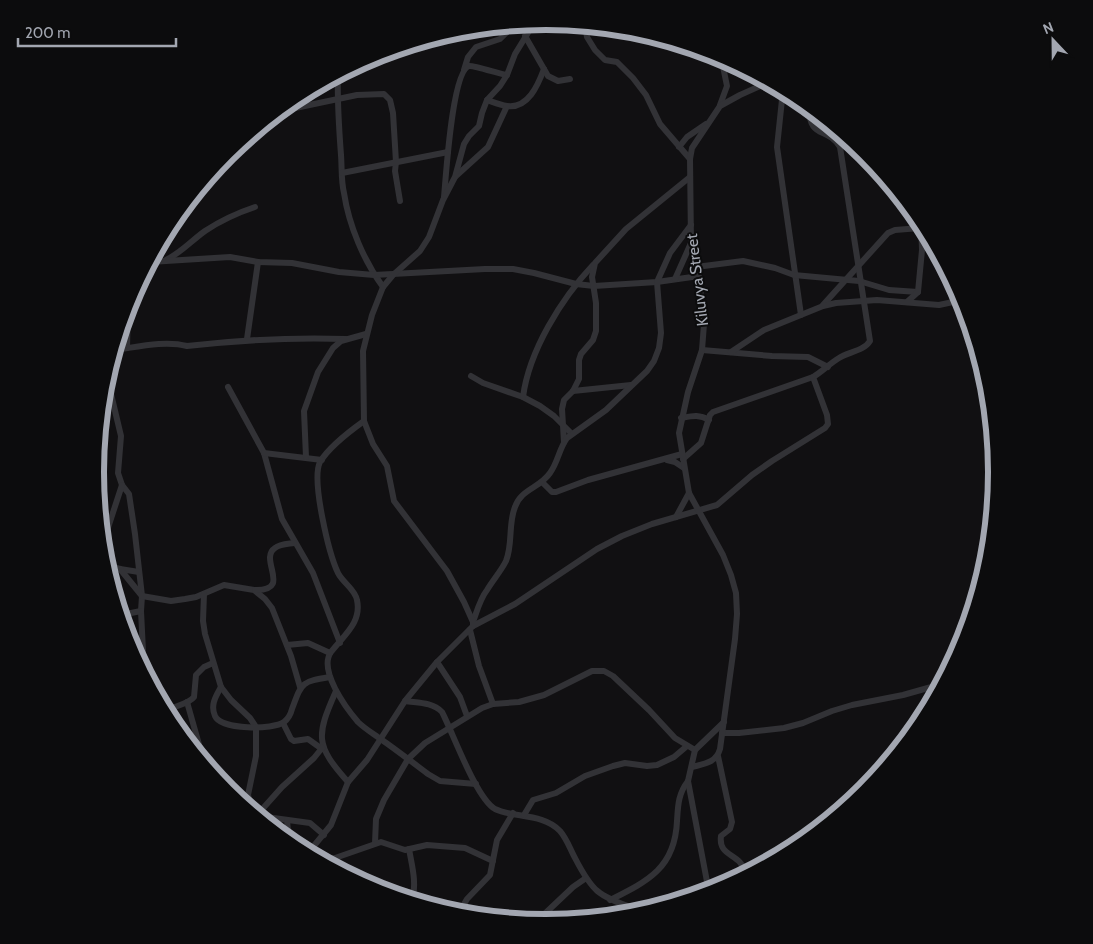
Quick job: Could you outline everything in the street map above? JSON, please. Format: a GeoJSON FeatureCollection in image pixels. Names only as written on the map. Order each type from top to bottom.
{"type":"FeatureCollection","features":[{"type":"Feature","properties":{"kind":"street"},"geometry":{"type":"LineString","coordinates":[[493,704],[481,673],[472,626],[464,602],[447,571],[394,502],[387,466],[372,444],[364,421],[363,351],[372,315],[383,288],[393,275],[420,252],[429,237],[443,200],[455,177],[464,144],[479,126],[487,100],[500,86],[528,31]]}},
{"type":"Feature","properties":{"kind":"street"},"geometry":{"type":"LineString","coordinates":[[443,200],[454,109],[468,57],[476,47],[500,38],[505,32]]}},
{"type":"Feature","properties":{"kind":"street"},"geometry":{"type":"LineString","coordinates":[[586,32],[587,38],[595,50],[605,60],[617,62],[633,78],[646,95],[660,124],[690,159]]}},
{"type":"Feature","properties":{"kind":"street"},"geometry":{"type":"LineString","coordinates":[[525,36],[544,69],[553,80],[570,79]]}},
{"type":"Feature","properties":{"kind":"street"},"geometry":{"type":"LineString","coordinates":[[464,70],[469,66],[475,66],[490,72],[506,75]]}},
{"type":"Feature","properties":{"kind":"street"},"geometry":{"type":"LineString","coordinates":[[720,106],[727,86],[723,67]]}},
{"type":"Feature","properties":{"kind":"street"},"geometry":{"type":"LineString","coordinates":[[487,100],[507,106],[521,102],[533,94],[544,69]]}},
{"type":"Feature","properties":{"kind":"street"},"geometry":{"type":"LineString","coordinates":[[338,83],[337,100],[343,192],[348,214],[358,240],[374,275],[383,288]]}},
{"type":"Feature","properties":{"kind":"street"},"geometry":{"type":"LineString","coordinates":[[727,86],[740,95]]}},
{"type":"Feature","properties":{"kind":"street","name":"Kiluvya Street"},"geometry":{"type":"LineString","coordinates":[[718,756],[737,614],[736,593],[731,575],[689,493],[679,433],[681,418],[702,350],[704,324],[699,276],[691,244],[690,159],[692,148],[720,106],[761,86]]}},
{"type":"Feature","properties":{"kind":"street"},"geometry":{"type":"LineString","coordinates":[[295,108],[371,94],[384,94],[390,100],[394,113],[396,162],[394,171],[400,201]]}},
{"type":"Feature","properties":{"kind":"street"},"geometry":{"type":"LineString","coordinates":[[782,98],[777,147],[800,315]]}},
{"type":"Feature","properties":{"kind":"street"},"geometry":{"type":"LineString","coordinates":[[455,177],[488,147],[507,106]]}},
{"type":"Feature","properties":{"kind":"street"},"geometry":{"type":"LineString","coordinates":[[542,482],[552,492],[556,492],[588,480],[682,456],[701,443],[710,415],[718,409],[813,377],[840,357],[868,344],[870,337],[859,281],[840,147],[834,139],[812,126],[809,116]]}},
{"type":"Feature","properties":{"kind":"street"},"geometry":{"type":"LineString","coordinates":[[679,147],[687,137],[710,122]]}},
{"type":"Feature","properties":{"kind":"street"},"geometry":{"type":"LineString","coordinates":[[342,173],[448,152]]}},
{"type":"Feature","properties":{"kind":"street"},"geometry":{"type":"LineString","coordinates":[[523,397],[531,363],[538,347],[576,284],[626,229],[690,177]]}},
{"type":"Feature","properties":{"kind":"street"},"geometry":{"type":"LineString","coordinates":[[163,262],[178,254],[203,232],[223,220],[255,207]]}},
{"type":"Feature","properties":{"kind":"street"},"geometry":{"type":"LineString","coordinates":[[472,626],[483,596],[506,561],[510,547],[514,509],[522,494],[542,482],[550,473],[564,442],[572,434],[599,416],[647,371],[654,361],[659,348],[661,333],[657,282],[670,253],[691,225]]}},
{"type":"Feature","properties":{"kind":"street"},"geometry":{"type":"LineString","coordinates":[[823,306],[890,231],[914,226]]}},
{"type":"Feature","properties":{"kind":"street"},"geometry":{"type":"LineString","coordinates":[[907,302],[918,292],[922,239]]}},
{"type":"Feature","properties":{"kind":"street"},"geometry":{"type":"LineString","coordinates":[[675,279],[691,244]]}},
{"type":"Feature","properties":{"kind":"street"},"geometry":{"type":"LineString","coordinates":[[158,262],[230,258],[374,275],[513,269],[576,284],[594,286],[657,282],[699,276]]}},
{"type":"Feature","properties":{"kind":"street"},"geometry":{"type":"LineString","coordinates":[[696,267],[743,261],[775,268],[794,275],[859,281],[889,290],[918,292]]}},
{"type":"Feature","properties":{"kind":"street"},"geometry":{"type":"LineString","coordinates":[[248,339],[258,262]]}},
{"type":"Feature","properties":{"kind":"street"},"geometry":{"type":"LineString","coordinates":[[564,442],[562,409],[564,400],[579,379],[579,360],[581,354],[593,340],[596,331],[593,270],[595,263]]}},
{"type":"Feature","properties":{"kind":"street"},"geometry":{"type":"LineString","coordinates":[[731,352],[764,330],[823,306],[836,303],[864,301],[939,305],[955,302]]}},
{"type":"Feature","properties":{"kind":"street"},"geometry":{"type":"LineString","coordinates":[[127,332],[127,348]]}},
{"type":"Feature","properties":{"kind":"street"},"geometry":{"type":"LineString","coordinates":[[123,349],[178,344],[187,346],[248,339],[346,338],[366,334]]}},
{"type":"Feature","properties":{"kind":"street"},"geometry":{"type":"LineString","coordinates":[[306,457],[304,411],[310,393],[326,358],[333,348],[346,338]]}},
{"type":"Feature","properties":{"kind":"street"},"geometry":{"type":"LineString","coordinates":[[702,350],[808,356],[828,367]]}},
{"type":"Feature","properties":{"kind":"street"},"geometry":{"type":"LineString","coordinates":[[471,376],[483,383],[523,397],[548,410],[572,434]]}},
{"type":"Feature","properties":{"kind":"street"},"geometry":{"type":"LineString","coordinates":[[313,847],[324,835],[337,813],[348,782],[367,760],[405,701],[472,626],[514,604],[598,549],[622,536],[717,505],[758,470],[825,428],[828,424],[828,414],[813,377]]}},
{"type":"Feature","properties":{"kind":"street"},"geometry":{"type":"LineString","coordinates":[[572,391],[631,385]]}},
{"type":"Feature","properties":{"kind":"street"},"geometry":{"type":"LineString","coordinates":[[228,387],[264,453],[278,510],[294,543],[313,573],[340,643]]}},
{"type":"Feature","properties":{"kind":"street"},"geometry":{"type":"LineString","coordinates":[[111,397],[121,436],[118,473],[122,485],[130,498],[142,596],[140,646]]}},
{"type":"Feature","properties":{"kind":"street"},"geometry":{"type":"LineString","coordinates":[[681,418],[696,415],[709,420]]}},
{"type":"Feature","properties":{"kind":"street"},"geometry":{"type":"LineString","coordinates":[[364,421],[339,442],[322,460],[317,478],[330,548],[339,575],[344,583],[356,594],[358,606],[350,632],[330,653],[328,668],[330,677],[336,691],[358,722],[428,774],[440,781],[476,784]]}},
{"type":"Feature","properties":{"kind":"street"},"geometry":{"type":"LineString","coordinates":[[264,453],[322,460]]}},
{"type":"Feature","properties":{"kind":"street"},"geometry":{"type":"LineString","coordinates":[[665,460],[675,462],[684,468]]}},
{"type":"Feature","properties":{"kind":"street"},"geometry":{"type":"LineString","coordinates":[[108,528],[122,485]]}},
{"type":"Feature","properties":{"kind":"street"},"geometry":{"type":"LineString","coordinates":[[676,517],[689,493]]}},
{"type":"Feature","properties":{"kind":"street"},"geometry":{"type":"LineString","coordinates":[[120,569],[142,596],[171,601],[196,597],[224,586],[264,590],[272,585],[270,555],[272,551],[278,546],[294,543]]}},
{"type":"Feature","properties":{"kind":"street"},"geometry":{"type":"LineString","coordinates":[[115,567],[139,572]]}},
{"type":"Feature","properties":{"kind":"street"},"geometry":{"type":"LineString","coordinates":[[254,590],[272,608],[287,645],[300,688]]}},
{"type":"Feature","properties":{"kind":"street"},"geometry":{"type":"LineString","coordinates":[[204,594],[203,621],[221,687],[256,727],[256,756],[249,798]]}},
{"type":"Feature","properties":{"kind":"street"},"geometry":{"type":"LineString","coordinates":[[128,614],[141,611]]}},
{"type":"Feature","properties":{"kind":"street"},"geometry":{"type":"LineString","coordinates":[[287,645],[308,643],[330,653]]}},
{"type":"Feature","properties":{"kind":"street"},"geometry":{"type":"LineString","coordinates":[[438,662],[456,690],[467,716]]}},
{"type":"Feature","properties":{"kind":"street"},"geometry":{"type":"LineString","coordinates":[[172,707],[192,700],[194,697],[196,675],[204,667],[213,663]]}},
{"type":"Feature","properties":{"kind":"street"},"geometry":{"type":"LineString","coordinates":[[375,843],[376,819],[379,809],[408,759],[426,744],[467,716],[493,704],[508,704],[532,699],[556,690],[587,673],[598,670],[613,676],[675,738],[695,750]]}},
{"type":"Feature","properties":{"kind":"street"},"geometry":{"type":"LineString","coordinates":[[221,687],[214,702],[214,714],[217,720],[231,726],[273,726],[283,723],[291,713],[300,688],[312,680],[330,677]]}},
{"type":"Feature","properties":{"kind":"street"},"geometry":{"type":"LineString","coordinates":[[722,733],[784,728],[852,705],[932,687]]}},
{"type":"Feature","properties":{"kind":"street"},"geometry":{"type":"LineString","coordinates":[[263,811],[282,787],[322,749],[321,738],[325,719],[336,691]]}},
{"type":"Feature","properties":{"kind":"street"},"geometry":{"type":"LineString","coordinates":[[405,701],[430,704],[442,712],[476,784],[494,808],[541,820],[558,829],[586,878],[596,891],[610,900],[629,906]]}},
{"type":"Feature","properties":{"kind":"street"},"geometry":{"type":"LineString","coordinates":[[187,702],[199,745]]}},
{"type":"Feature","properties":{"kind":"street"},"geometry":{"type":"LineString","coordinates":[[610,900],[648,880],[672,852],[676,836],[680,794],[688,781],[695,750],[724,722]]}},
{"type":"Feature","properties":{"kind":"street"},"geometry":{"type":"LineString","coordinates":[[283,723],[291,739],[294,741],[312,740],[322,749],[333,766],[348,782]]}},
{"type":"Feature","properties":{"kind":"street"},"geometry":{"type":"LineString","coordinates":[[524,815],[533,800],[556,793],[585,776],[625,763],[647,766],[657,764],[674,757],[687,746]]}},
{"type":"Feature","properties":{"kind":"street"},"geometry":{"type":"LineString","coordinates":[[692,766],[707,764],[718,756],[732,822],[730,829],[721,836],[721,842],[728,854],[739,859],[744,867]]}},
{"type":"Feature","properties":{"kind":"street"},"geometry":{"type":"LineString","coordinates":[[688,781],[707,884]]}},
{"type":"Feature","properties":{"kind":"street"},"geometry":{"type":"LineString","coordinates":[[463,906],[490,875],[497,840],[513,813]]}},
{"type":"Feature","properties":{"kind":"street"},"geometry":{"type":"LineString","coordinates":[[271,818],[310,823],[324,835]]}},
{"type":"Feature","properties":{"kind":"street"},"geometry":{"type":"LineString","coordinates":[[288,820],[289,831]]}},
{"type":"Feature","properties":{"kind":"street"},"geometry":{"type":"LineString","coordinates":[[331,858],[349,854],[381,842],[400,849],[428,845],[465,848],[493,861]]}},
{"type":"Feature","properties":{"kind":"street"},"geometry":{"type":"LineString","coordinates":[[409,849],[414,875],[413,894]]}},
{"type":"Feature","properties":{"kind":"street"},"geometry":{"type":"LineString","coordinates":[[544,914],[586,878]]}}]}
